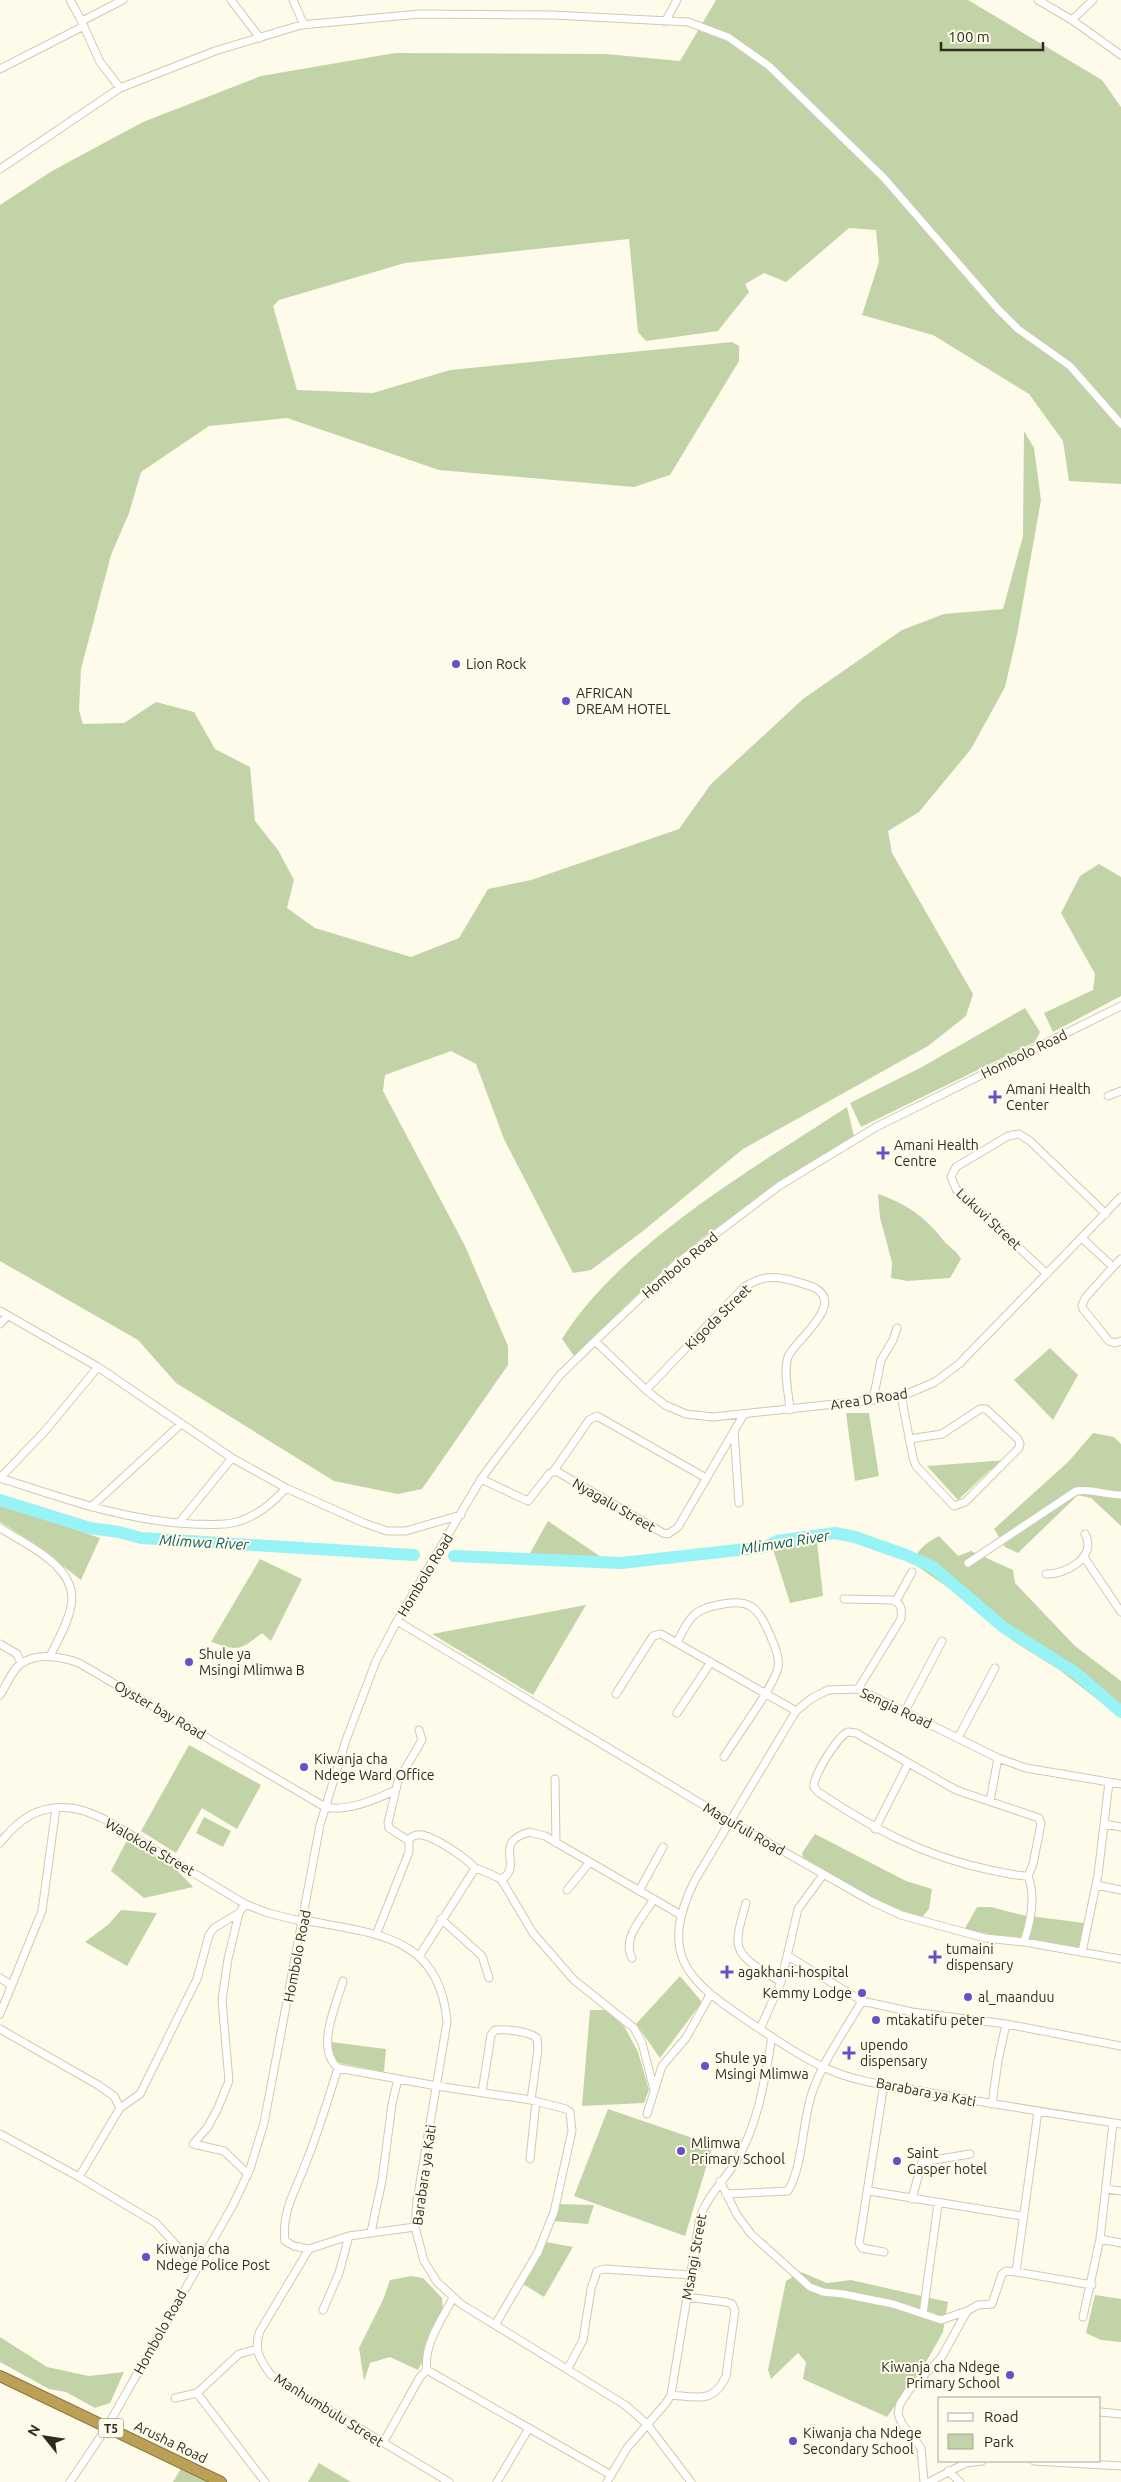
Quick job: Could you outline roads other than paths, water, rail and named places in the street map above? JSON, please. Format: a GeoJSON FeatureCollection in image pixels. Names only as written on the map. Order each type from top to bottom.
{"type":"FeatureCollection","features":[{"type":"Feature","properties":{"kind":"highway","name":"Arusha Road"},"geometry":{"type":"LineString","coordinates":[[0,2376],[221,2482]]}},
{"type":"Feature","properties":{"kind":"street"},"geometry":{"type":"LineString","coordinates":[[70,0],[83,23],[100,62],[120,88]]}},
{"type":"Feature","properties":{"kind":"street"},"geometry":{"type":"LineString","coordinates":[[0,69],[123,0]]}},
{"type":"Feature","properties":{"kind":"street"},"geometry":{"type":"LineString","coordinates":[[231,0],[260,38]]}},
{"type":"Feature","properties":{"kind":"street"},"geometry":{"type":"LineString","coordinates":[[294,0],[304,25]]}},
{"type":"Feature","properties":{"kind":"street"},"geometry":{"type":"LineString","coordinates":[[665,22],[677,0]]}},
{"type":"Feature","properties":{"kind":"street"},"geometry":{"type":"LineString","coordinates":[[1038,0],[1072,20],[1121,55]]}},
{"type":"Feature","properties":{"kind":"street"},"geometry":{"type":"LineString","coordinates":[[1072,20],[1093,0]]}},
{"type":"Feature","properties":{"kind":"street"},"geometry":{"type":"LineString","coordinates":[[0,169],[120,88],[216,52],[304,25],[420,14],[553,15],[688,22],[728,37],[769,66],[884,178],[953,259],[1018,329],[1070,366],[1121,424]]}},
{"type":"Feature","properties":{"kind":"street","name":"Hombolo Road"},"geometry":{"type":"LineString","coordinates":[[70,2482],[108,2427],[233,2206],[248,2174],[264,2123],[325,1807],[346,1740],[376,1661],[397,1621],[481,1479],[560,1375],[677,1264],[779,1186],[876,1126],[1121,1006]]}},
{"type":"Feature","properties":{"kind":"street"},"geometry":{"type":"LineString","coordinates":[[1108,1096],[1121,1091]]}},
{"type":"Feature","properties":{"kind":"street","name":"Lukuvi Street"},"geometry":{"type":"LineString","coordinates":[[1047,1274],[956,1189],[951,1177],[956,1167],[1008,1136],[1019,1134],[1030,1141],[1106,1214]]}},
{"type":"Feature","properties":{"kind":"street","name":"Area D Road"},"geometry":{"type":"LineString","coordinates":[[595,1341],[646,1390],[665,1405],[686,1414],[713,1417],[790,1410],[901,1395],[935,1382],[959,1364],[1121,1197]]}},
{"type":"Feature","properties":{"kind":"street"},"geometry":{"type":"LineString","coordinates":[[1082,1238],[1113,1267]]}},
{"type":"Feature","properties":{"kind":"street"},"geometry":{"type":"LineString","coordinates":[[1121,1259],[1085,1298],[1082,1306],[1106,1338],[1118,1342],[1121,1350]]}},
{"type":"Feature","properties":{"kind":"street","name":"Kigoda Street"},"geometry":{"type":"LineString","coordinates":[[646,1390],[744,1288],[756,1279],[772,1276],[816,1288],[822,1295],[824,1302],[816,1322],[788,1356],[786,1363],[790,1410]]}},
{"type":"Feature","properties":{"kind":"street"},"geometry":{"type":"LineString","coordinates":[[0,1312],[98,1367],[232,1458],[286,1488],[387,1531],[406,1531],[461,1515]]}},
{"type":"Feature","properties":{"kind":"street"},"geometry":{"type":"LineString","coordinates":[[0,1324],[7,1316]]}},
{"type":"Feature","properties":{"kind":"street"},"geometry":{"type":"LineString","coordinates":[[873,1400],[881,1360],[893,1340],[897,1328]]}},
{"type":"Feature","properties":{"kind":"street"},"geometry":{"type":"LineString","coordinates":[[98,1367],[45,1430],[0,1478],[91,1507],[156,1522],[220,1525],[237,1522],[252,1516],[274,1502],[286,1488]]}},
{"type":"Feature","properties":{"kind":"street"},"geometry":{"type":"LineString","coordinates":[[901,1395],[909,1439],[916,1466],[951,1503],[958,1506],[972,1495],[1019,1448],[1020,1444],[1018,1439],[986,1409],[980,1409],[942,1434],[909,1439]]}},
{"type":"Feature","properties":{"kind":"street","name":"Nyagalu Street"},"geometry":{"type":"LineString","coordinates":[[553,1472],[560,1472],[666,1534],[678,1527],[744,1414]]}},
{"type":"Feature","properties":{"kind":"street"},"geometry":{"type":"LineString","coordinates":[[481,1479],[528,1501],[553,1472],[589,1420],[597,1416],[706,1478]]}},
{"type":"Feature","properties":{"kind":"street"},"geometry":{"type":"LineString","coordinates":[[91,1507],[181,1424]]}},
{"type":"Feature","properties":{"kind":"street"},"geometry":{"type":"LineString","coordinates":[[734,1430],[739,1503]]}},
{"type":"Feature","properties":{"kind":"street"},"geometry":{"type":"LineString","coordinates":[[179,1523],[232,1458]]}},
{"type":"Feature","properties":{"kind":"street"},"geometry":{"type":"LineString","coordinates":[[968,1563],[1076,1491],[1088,1490],[1105,1495],[1121,1495]]}},
{"type":"Feature","properties":{"kind":"street"},"geometry":{"type":"LineString","coordinates":[[0,1528],[61,1569],[68,1579],[72,1594],[71,1606],[50,1656]]}},
{"type":"Feature","properties":{"kind":"street"},"geometry":{"type":"LineString","coordinates":[[1046,1574],[1062,1573],[1084,1557],[1088,1545],[1085,1534]]}},
{"type":"Feature","properties":{"kind":"street"},"geometry":{"type":"LineString","coordinates":[[1084,1557],[1121,1612]]}},
{"type":"Feature","properties":{"kind":"street"},"geometry":{"type":"LineString","coordinates":[[896,1601],[912,1572]]}},
{"type":"Feature","properties":{"kind":"street"},"geometry":{"type":"LineString","coordinates":[[844,1599],[896,1601],[902,1608],[901,1619],[858,1689]]}},
{"type":"Feature","properties":{"kind":"street"},"geometry":{"type":"LineString","coordinates":[[677,1642],[688,1623],[700,1611],[738,1602],[754,1608],[764,1621],[778,1659],[776,1674],[724,1757]]}},
{"type":"Feature","properties":{"kind":"street","name":"Magufuli Road"},"geometry":{"type":"LineString","coordinates":[[397,1621],[730,1821],[823,1875],[902,1915],[985,1938],[1024,1942],[1121,1960]]}},
{"type":"Feature","properties":{"kind":"street"},"geometry":{"type":"LineString","coordinates":[[616,1694],[653,1636],[661,1634],[796,1711]]}},
{"type":"Feature","properties":{"kind":"street"},"geometry":{"type":"LineString","coordinates":[[905,1711],[942,1641]]}},
{"type":"Feature","properties":{"kind":"street"},"geometry":{"type":"LineString","coordinates":[[0,1644],[17,1654],[21,1663],[0,1695]]}},
{"type":"Feature","properties":{"kind":"street","name":"Oyster bay Road"},"geometry":{"type":"LineString","coordinates":[[21,1663],[50,1656],[62,1657],[79,1663],[325,1807]]}},
{"type":"Feature","properties":{"kind":"street"},"geometry":{"type":"LineString","coordinates":[[677,1713],[711,1662]]}},
{"type":"Feature","properties":{"kind":"street"},"geometry":{"type":"LineString","coordinates":[[958,1738],[995,1668]]}},
{"type":"Feature","properties":{"kind":"street","name":"Sengia Road"},"geometry":{"type":"LineString","coordinates":[[730,1821],[796,1711],[812,1698],[828,1690],[858,1689],[998,1758],[1026,1768],[1121,1784]]}},
{"type":"Feature","properties":{"kind":"street"},"geometry":{"type":"LineString","coordinates":[[376,1934],[407,1863],[410,1847],[408,1840],[389,1828],[388,1823],[394,1791],[420,1746],[422,1735],[418,1730]]}},
{"type":"Feature","properties":{"kind":"street"},"geometry":{"type":"LineString","coordinates":[[1024,1942],[1032,1912],[1031,1885],[1028,1876],[1033,1864],[1040,1821],[1036,1816],[956,1790],[856,1733],[848,1732],[840,1737],[814,1779],[814,1788],[818,1792],[875,1829],[903,1843],[971,1866],[1028,1876]]}},
{"type":"Feature","properties":{"kind":"street"},"geometry":{"type":"LineString","coordinates":[[990,1801],[998,1758]]}},
{"type":"Feature","properties":{"kind":"street"},"geometry":{"type":"LineString","coordinates":[[875,1829],[908,1764]]}},
{"type":"Feature","properties":{"kind":"street"},"geometry":{"type":"LineString","coordinates":[[555,1779],[556,1843]]}},
{"type":"Feature","properties":{"kind":"street"},"geometry":{"type":"LineString","coordinates":[[1082,1952],[1096,1885],[1108,1782]]}},
{"type":"Feature","properties":{"kind":"street"},"geometry":{"type":"LineString","coordinates":[[325,1807],[351,1807],[394,1791]]}},
{"type":"Feature","properties":{"kind":"street"},"geometry":{"type":"LineString","coordinates":[[0,2014],[42,1911],[56,1808]]}},
{"type":"Feature","properties":{"kind":"street","name":"Walokole Street"},"geometry":{"type":"LineString","coordinates":[[0,1844],[14,1826],[24,1819],[56,1808],[72,1808],[109,1822],[245,1904],[268,1913],[304,1921]]}},
{"type":"Feature","properties":{"kind":"street","name":"Barabara ya Kati"},"geometry":{"type":"LineString","coordinates":[[730,1821],[695,1880],[684,1903],[678,1931],[684,1965],[697,1984],[710,1995],[772,2037],[838,2073],[884,2084],[992,2104],[1117,2124]]}},
{"type":"Feature","properties":{"kind":"street"},"geometry":{"type":"LineString","coordinates":[[1104,1824],[1121,1828]]}},
{"type":"Feature","properties":{"kind":"street"},"geometry":{"type":"LineString","coordinates":[[501,1878],[508,1874],[508,1848],[512,1840],[529,1832],[537,1832],[681,1915]]}},
{"type":"Feature","properties":{"kind":"street"},"geometry":{"type":"LineString","coordinates":[[408,1840],[416,1835],[425,1836],[469,1861],[476,1868],[501,1878],[532,1933],[574,1980],[634,2028],[642,2044],[654,2090]]}},
{"type":"Feature","properties":{"kind":"street"},"geometry":{"type":"LineString","coordinates":[[639,1891],[663,1847]]}},
{"type":"Feature","properties":{"kind":"street"},"geometry":{"type":"LineString","coordinates":[[567,1890],[590,1862]]}},
{"type":"Feature","properties":{"kind":"street"},"geometry":{"type":"LineString","coordinates":[[420,1955],[463,1884],[476,1868]]}},
{"type":"Feature","properties":{"kind":"street"},"geometry":{"type":"LineString","coordinates":[[760,2029],[781,1982],[798,1909],[823,1875]]}},
{"type":"Feature","properties":{"kind":"street"},"geometry":{"type":"LineString","coordinates":[[1096,1885],[1121,1890]]}},
{"type":"Feature","properties":{"kind":"street"},"geometry":{"type":"LineString","coordinates":[[632,1958],[628,1948],[630,1936],[654,1899]]}},
{"type":"Feature","properties":{"kind":"street"},"geometry":{"type":"LineString","coordinates":[[746,1903],[737,1941],[738,1948],[752,1963],[781,1982]]}},
{"type":"Feature","properties":{"kind":"street"},"geometry":{"type":"LineString","coordinates":[[245,1904],[239,1913],[228,1959],[222,2000],[228,2081],[217,2110],[207,2128],[193,2144],[224,2151],[248,2174]]}},
{"type":"Feature","properties":{"kind":"street"},"geometry":{"type":"LineString","coordinates":[[79,2177],[120,2108],[140,2094],[197,1979],[209,1935],[214,1928],[239,1913]]}},
{"type":"Feature","properties":{"kind":"street"},"geometry":{"type":"LineString","coordinates":[[442,1919],[482,1956],[489,1978]]}},
{"type":"Feature","properties":{"kind":"street","name":"Barabara ya Kati"},"geometry":{"type":"LineString","coordinates":[[304,1921],[376,1934],[398,1942],[420,1955],[438,1984],[446,2008],[447,2022],[415,2227],[424,2261],[437,2282],[453,2298],[625,2405],[647,2424],[691,2482]]}},
{"type":"Feature","properties":{"kind":"street"},"geometry":{"type":"LineString","coordinates":[[788,1956],[862,2001],[912,2012],[1006,2024],[1121,2046]]}},
{"type":"Feature","properties":{"kind":"street"},"geometry":{"type":"LineString","coordinates":[[0,1978],[11,1985]]}},
{"type":"Feature","properties":{"kind":"street"},"geometry":{"type":"LineString","coordinates":[[343,1981],[327,2043],[330,2062],[338,2068],[437,2086],[534,2100],[566,2109],[570,2112],[572,2131],[554,2212],[538,2252],[495,2325]]}},
{"type":"Feature","properties":{"kind":"street"},"geometry":{"type":"LineString","coordinates":[[648,2114],[662,2066],[686,2038],[710,1995]]}},
{"type":"Feature","properties":{"kind":"street"},"geometry":{"type":"LineString","coordinates":[[726,2194],[788,2191],[795,2180],[802,2130],[812,2092],[824,2067],[862,2001]]}},
{"type":"Feature","properties":{"kind":"street"},"geometry":{"type":"LineString","coordinates":[[992,2104],[998,2061],[1006,2024]]}},
{"type":"Feature","properties":{"kind":"street"},"geometry":{"type":"LineString","coordinates":[[0,2029],[98,2085],[114,2096],[120,2108]]}},
{"type":"Feature","properties":{"kind":"street"},"geometry":{"type":"LineString","coordinates":[[482,2092],[491,2035],[495,2030],[503,2029],[532,2034],[537,2038],[538,2049],[530,2159]]}},
{"type":"Feature","properties":{"kind":"street","name":"Msangi Street"},"geometry":{"type":"LineString","coordinates":[[671,2395],[700,2217],[705,2203],[735,2163],[752,2126],[772,2037]]}},
{"type":"Feature","properties":{"kind":"street"},"geometry":{"type":"LineString","coordinates":[[338,2068],[306,2162],[289,2200],[283,2228],[285,2241],[294,2246],[309,2249],[349,2236],[415,2227]]}},
{"type":"Feature","properties":{"kind":"street"},"geometry":{"type":"LineString","coordinates":[[371,2232],[382,2180],[392,2104],[398,2079]]}},
{"type":"Feature","properties":{"kind":"street"},"geometry":{"type":"LineString","coordinates":[[884,2084],[860,2246],[884,2252]]}},
{"type":"Feature","properties":{"kind":"street"},"geometry":{"type":"LineString","coordinates":[[1016,2272],[1022,2216],[1038,2111]]}},
{"type":"Feature","properties":{"kind":"street"},"geometry":{"type":"LineString","coordinates":[[1083,2317],[1092,2285],[1117,2124]]}},
{"type":"Feature","properties":{"kind":"street"},"geometry":{"type":"LineString","coordinates":[[0,2134],[79,2177],[156,2223],[197,2268]]}},
{"type":"Feature","properties":{"kind":"street"},"geometry":{"type":"LineString","coordinates":[[912,2199],[922,2162],[970,2154]]}},
{"type":"Feature","properties":{"kind":"street"},"geometry":{"type":"LineString","coordinates":[[720,2182],[751,2234],[810,2287],[823,2292],[893,2304],[941,2320],[978,2305],[992,2304],[1002,2274],[1006,2271],[1092,2285]]}},
{"type":"Feature","properties":{"kind":"street"},"geometry":{"type":"LineString","coordinates":[[1106,2189],[1121,2191]]}},
{"type":"Feature","properties":{"kind":"street"},"geometry":{"type":"LineString","coordinates":[[869,2191],[938,2204],[1022,2216]]}},
{"type":"Feature","properties":{"kind":"street"},"geometry":{"type":"LineString","coordinates":[[923,2314],[938,2204]]}},
{"type":"Feature","properties":{"kind":"street"},"geometry":{"type":"LineString","coordinates":[[323,2310],[339,2273],[349,2236]]}},
{"type":"Feature","properties":{"kind":"street"},"geometry":{"type":"LineString","coordinates":[[1100,2239],[1121,2243]]}},
{"type":"Feature","properties":{"kind":"street"},"geometry":{"type":"LineString","coordinates":[[175,2398],[197,2392],[239,2354],[257,2349],[260,2330],[309,2249]]}},
{"type":"Feature","properties":{"kind":"street"},"geometry":{"type":"LineString","coordinates":[[568,2368],[583,2340],[590,2289],[597,2271],[605,2269],[690,2275]]}},
{"type":"Feature","properties":{"kind":"street"},"geometry":{"type":"LineString","coordinates":[[427,2370],[529,2428],[608,2479],[627,2448],[671,2395],[700,2398],[713,2395],[722,2385],[726,2376],[735,2310],[732,2304],[686,2297]]}},
{"type":"Feature","properties":{"kind":"street"},"geometry":{"type":"LineString","coordinates":[[427,2370],[426,2360],[434,2336],[453,2298]]}},
{"type":"Feature","properties":{"kind":"street"},"geometry":{"type":"LineString","coordinates":[[924,2482],[921,2448],[902,2424],[898,2409],[909,2390],[941,2358],[967,2311]]}},
{"type":"Feature","properties":{"kind":"street","name":"Manhumbulu Street"},"geometry":{"type":"LineString","coordinates":[[257,2349],[257,2354],[271,2375],[449,2482]]}},
{"type":"Feature","properties":{"kind":"street"},"geometry":{"type":"LineString","coordinates":[[383,2444],[420,2376],[427,2370]]}},
{"type":"Feature","properties":{"kind":"street"},"geometry":{"type":"LineString","coordinates":[[197,2392],[265,2482]]}},
{"type":"Feature","properties":{"kind":"street"},"geometry":{"type":"LineString","coordinates":[[1101,2412],[1121,2414]]}},
{"type":"Feature","properties":{"kind":"street"},"geometry":{"type":"LineString","coordinates":[[497,2482],[529,2428]]}},
{"type":"Feature","properties":{"kind":"street"},"geometry":{"type":"LineString","coordinates":[[929,2482],[966,2463],[974,2462]]}},
{"type":"Feature","properties":{"kind":"street"},"geometry":{"type":"LineString","coordinates":[[1051,2462],[1121,2466]]}},
{"type":"Feature","properties":{"kind":"street"},"geometry":{"type":"LineString","coordinates":[[948,2471],[960,2482]]}},
{"type":"Feature","properties":{"kind":"waterway","name":"Mlimwa River"},"geometry":{"type":"LineString","coordinates":[[0,1500],[90,1528],[119,1532],[141,1538],[414,1555]]}},
{"type":"Feature","properties":{"kind":"waterway","name":"Mlimwa River"},"geometry":{"type":"LineString","coordinates":[[454,1556],[621,1563],[765,1547],[777,1541],[835,1533],[855,1537],[906,1555],[933,1567],[1003,1627],[1076,1673],[1121,1712]]}},
{"type":"Feature","properties":{"kind":"place","name":"Lion Rock"},"geometry":{"type":"Point","coordinates":[456,664]}},
{"type":"Feature","properties":{"kind":"place","name":"AFRICAN DREAM HOTEL"},"geometry":{"type":"Point","coordinates":[566,701]}},
{"type":"Feature","properties":{"kind":"place","name":"Amani Health Center"},"geometry":{"type":"Point","coordinates":[995,1097]}},
{"type":"Feature","properties":{"kind":"place","name":"Amani Health Centre"},"geometry":{"type":"Point","coordinates":[883,1153]}},
{"type":"Feature","properties":{"kind":"place","name":"Shule ya Msingi Mlimwa B"},"geometry":{"type":"Point","coordinates":[189,1662]}},
{"type":"Feature","properties":{"kind":"place","name":"Kiwanja cha Ndege Ward Office"},"geometry":{"type":"Point","coordinates":[304,1767]}},
{"type":"Feature","properties":{"kind":"place","name":"tumaini dispensary"},"geometry":{"type":"Point","coordinates":[935,1957]}},
{"type":"Feature","properties":{"kind":"place","name":"agakhani-hospital"},"geometry":{"type":"Point","coordinates":[727,1972]}},
{"type":"Feature","properties":{"kind":"place","name":"Kemmy Lodge"},"geometry":{"type":"Point","coordinates":[862,1993]}},
{"type":"Feature","properties":{"kind":"place","name":"al_maanduu"},"geometry":{"type":"Point","coordinates":[968,1997]}},
{"type":"Feature","properties":{"kind":"place","name":"mtakatifu peter"},"geometry":{"type":"Point","coordinates":[876,2020]}},
{"type":"Feature","properties":{"kind":"place","name":"upendo dispensary"},"geometry":{"type":"Point","coordinates":[849,2053]}},
{"type":"Feature","properties":{"kind":"place","name":"Shule ya Msingi Mlimwa"},"geometry":{"type":"Point","coordinates":[705,2066]}},
{"type":"Feature","properties":{"kind":"place","name":"Mlimwa Primary School"},"geometry":{"type":"Point","coordinates":[681,2151]}},
{"type":"Feature","properties":{"kind":"place","name":"Saint Gasper hotel"},"geometry":{"type":"Point","coordinates":[897,2161]}},
{"type":"Feature","properties":{"kind":"place","name":"Kiwanja cha Ndege Police Post"},"geometry":{"type":"Point","coordinates":[146,2257]}},
{"type":"Feature","properties":{"kind":"place","name":"Kiwanja cha Ndege Primary School"},"geometry":{"type":"Point","coordinates":[1010,2375]}},
{"type":"Feature","properties":{"kind":"place","name":"Kiwanja cha Ndege Secondary School"},"geometry":{"type":"Point","coordinates":[793,2441]}}]}
